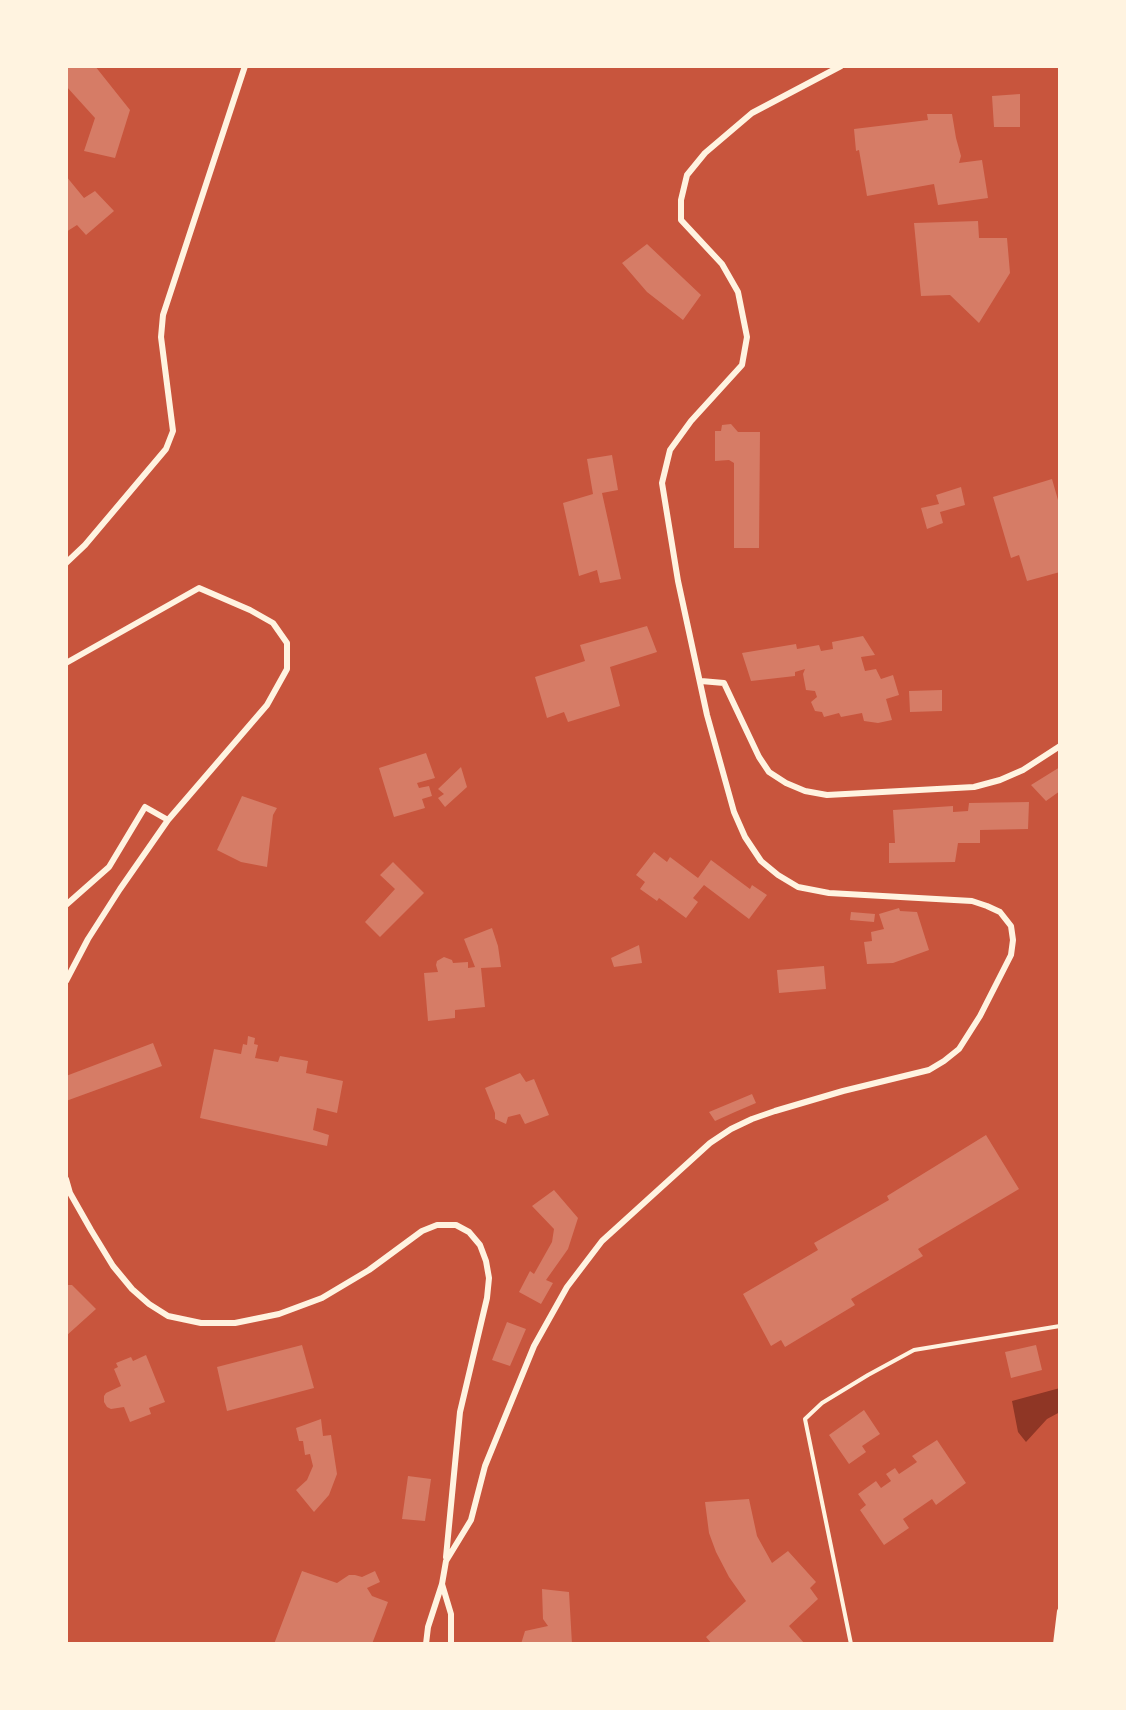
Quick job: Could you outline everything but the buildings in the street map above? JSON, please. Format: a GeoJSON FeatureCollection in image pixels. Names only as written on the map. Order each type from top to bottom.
{"type":"FeatureCollection","features":[{"type":"Feature","properties":{"kind":"street"},"geometry":{"type":"LineString","coordinates":[[66,563],[85,545],[166,449],[173,431],[161,337],[163,315],[246,66]]}},
{"type":"Feature","properties":{"kind":"street"},"geometry":{"type":"LineString","coordinates":[[446,1561],[471,1520],[485,1466],[534,1346],[567,1287],[602,1241],[710,1143],[752,1119],[843,1091],[929,1070],[944,1061],[959,1049],[981,1016],[1011,955],[1013,940],[1011,926],[1000,912],[987,906],[972,901],[829,893],[798,887],[761,861],[745,837],[734,812],[707,715],[678,581],[662,483],[670,450],[691,421],[742,365],[747,338],[738,292],[723,264],[681,220],[681,200],[687,175],[705,153],[752,113],[841,66]]}},
{"type":"Feature","properties":{"kind":"street"},"geometry":{"type":"LineString","coordinates":[[66,663],[199,588],[250,610],[273,623],[287,643],[287,669],[267,705],[168,820],[94,929],[66,981]]}},
{"type":"Feature","properties":{"kind":"street"},"geometry":{"type":"LineString","coordinates":[[700,681],[724,682],[759,757],[769,772],[805,791],[827,795],[974,787],[1000,780],[1023,770],[1060,746]]}},
{"type":"Feature","properties":{"kind":"street"},"geometry":{"type":"LineString","coordinates":[[66,905],[109,867],[145,807],[168,820]]}},
{"type":"Feature","properties":{"kind":"street"},"geometry":{"type":"LineString","coordinates":[[66,1179],[70,1193],[91,1230],[113,1266],[132,1290],[168,1316],[201,1323],[235,1323],[279,1314],[322,1298],[369,1270],[422,1231],[437,1225],[456,1225],[469,1232],[480,1245],[489,1278],[487,1298],[460,1412],[446,1561],[442,1584],[428,1627],[426,1644]]}},
{"type":"Feature","properties":{"kind":"street"},"geometry":{"type":"LineString","coordinates":[[442,1584],[451,1614],[451,1644]]}},
{"type":"Feature","properties":{"kind":"street"},"geometry":{"type":"LineString","coordinates":[[1056,1644],[1060,1611]]}},
{"type":"Feature","properties":{"kind":"path"},"geometry":{"type":"LineString","coordinates":[[851,1644],[805,1419],[831,1397],[914,1350],[1060,1326]]}},
{"type":"Feature","properties":{"kind":"shaded area"},"geometry":{"type":"Polygon","coordinates":[[[1060,1388],[1060,1412],[1047,1419],[1026,1442],[1018,1432],[1012,1401],[1060,1388]]]}}]}
